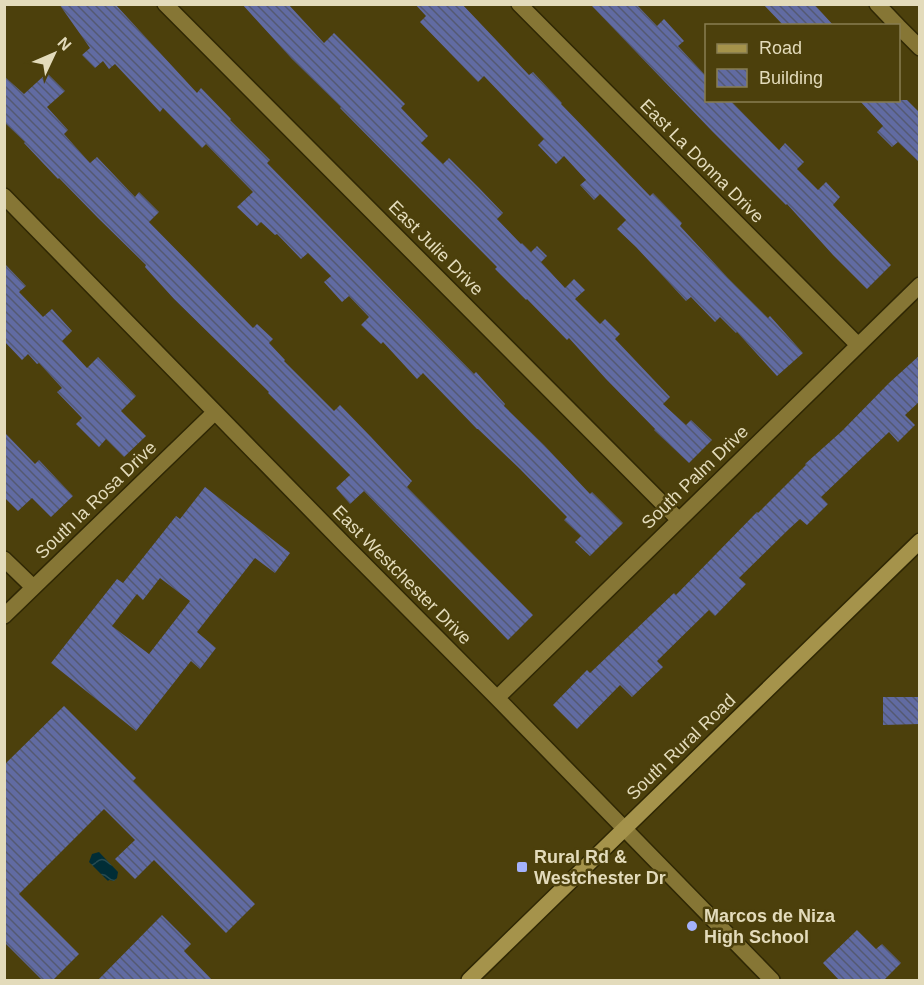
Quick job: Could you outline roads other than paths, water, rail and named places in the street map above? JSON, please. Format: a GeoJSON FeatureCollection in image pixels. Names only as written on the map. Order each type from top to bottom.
{"type":"FeatureCollection","features":[{"type":"Feature","properties":{"kind":"main road","name":"South Rural Road"},"geometry":{"type":"LineString","coordinates":[[469,981],[920,541]]}},
{"type":"Feature","properties":{"kind":"street","name":"East Julie Drive"},"geometry":{"type":"LineString","coordinates":[[165,4],[679,520]]}},
{"type":"Feature","properties":{"kind":"street","name":"East La Donna Drive"},"geometry":{"type":"LineString","coordinates":[[519,4],[858,345]]}},
{"type":"Feature","properties":{"kind":"street"},"geometry":{"type":"LineString","coordinates":[[877,4],[896,24]]}},
{"type":"Feature","properties":{"kind":"street"},"geometry":{"type":"LineString","coordinates":[[900,28],[920,48]]}},
{"type":"Feature","properties":{"kind":"street","name":"East Westchester Drive"},"geometry":{"type":"LineString","coordinates":[[4,196],[345,546],[625,828],[772,981]]}},
{"type":"Feature","properties":{"kind":"street","name":"South Palm Drive"},"geometry":{"type":"LineString","coordinates":[[497,698],[920,285]]}},
{"type":"Feature","properties":{"kind":"street","name":"South la Rosa Drive"},"geometry":{"type":"LineString","coordinates":[[4,616],[215,412]]}},
{"type":"Feature","properties":{"kind":"street"},"geometry":{"type":"LineString","coordinates":[[4,559],[33,587]]}},
{"type":"Feature","properties":{"kind":"water"},"geometry":{"type":"Polygon","coordinates":[[[99,852],[118,872],[114,881],[108,881],[89,862],[92,854],[99,852]]]}},
{"type":"Feature","properties":{"kind":"place","name":"Rural Rd & Westchester Dr"},"geometry":{"type":"Point","coordinates":[522,867]}},
{"type":"Feature","properties":{"kind":"place","name":"Marcos de Niza High School"},"geometry":{"type":"Point","coordinates":[692,926]}}]}
